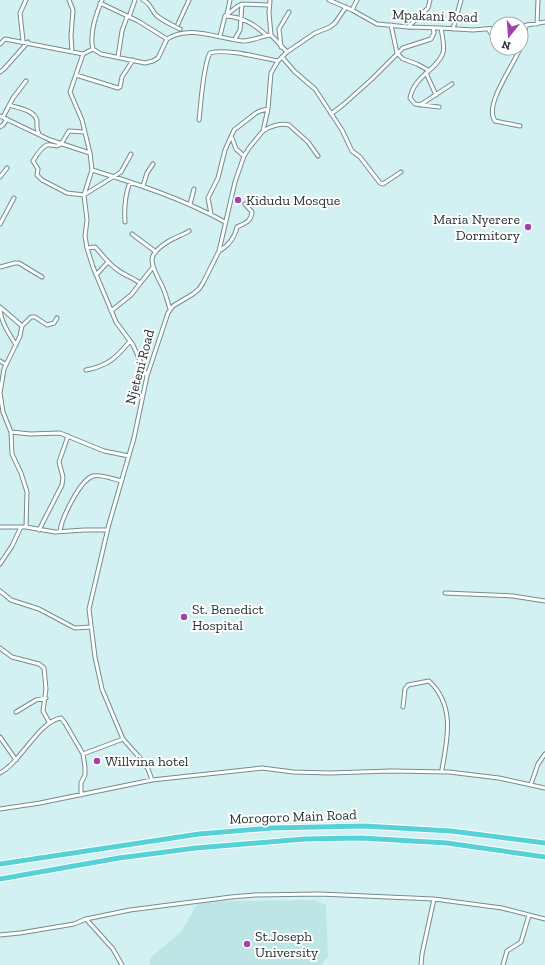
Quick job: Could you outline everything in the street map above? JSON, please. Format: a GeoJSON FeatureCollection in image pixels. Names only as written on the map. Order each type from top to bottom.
{"type":"FeatureCollection","features":[{"type":"Feature","properties":{"kind":"highway","name":"Morogoro Main Road"},"geometry":{"type":"LineString","coordinates":[[0,864],[198,834],[272,828],[372,826],[451,831],[545,843]]}},
{"type":"Feature","properties":{"kind":"highway","name":"Morogoro Main Road"},"geometry":{"type":"LineString","coordinates":[[0,879],[119,858],[196,848],[305,839],[361,838],[447,843],[545,857]]}},
{"type":"Feature","properties":{"kind":"street"},"geometry":{"type":"LineString","coordinates":[[24,41],[20,13],[26,0]]}},
{"type":"Feature","properties":{"kind":"street"},"geometry":{"type":"LineString","coordinates":[[69,0],[73,10],[71,36],[72,51]]}},
{"type":"Feature","properties":{"kind":"street"},"geometry":{"type":"LineString","coordinates":[[118,57],[122,31],[135,0]]}},
{"type":"Feature","properties":{"kind":"street"},"geometry":{"type":"LineString","coordinates":[[144,0],[156,15],[180,29]]}},
{"type":"Feature","properties":{"kind":"street"},"geometry":{"type":"LineString","coordinates":[[178,24],[189,0]]}},
{"type":"Feature","properties":{"kind":"street"},"geometry":{"type":"LineString","coordinates":[[220,36],[230,0]]}},
{"type":"Feature","properties":{"kind":"street"},"geometry":{"type":"LineString","coordinates":[[270,0],[271,35],[287,52]]}},
{"type":"Feature","properties":{"kind":"street","name":"Mpakani Road"},"geometry":{"type":"LineString","coordinates":[[329,0],[346,7],[373,22],[408,28],[488,29]]}},
{"type":"Feature","properties":{"kind":"street"},"geometry":{"type":"LineString","coordinates":[[352,10],[357,0]]}},
{"type":"Feature","properties":{"kind":"street"},"geometry":{"type":"LineString","coordinates":[[408,28],[428,8],[430,0]]}},
{"type":"Feature","properties":{"kind":"street"},"geometry":{"type":"LineString","coordinates":[[453,28],[461,0]]}},
{"type":"Feature","properties":{"kind":"street"},"geometry":{"type":"LineString","coordinates":[[537,24],[538,0]]}},
{"type":"Feature","properties":{"kind":"street"},"geometry":{"type":"LineString","coordinates":[[167,39],[150,28],[101,2],[94,28],[93,48],[101,54],[146,63],[158,58],[167,39],[182,33],[197,33],[249,40],[271,35]]}},
{"type":"Feature","properties":{"kind":"street"},"geometry":{"type":"LineString","coordinates":[[226,15],[242,4],[269,5]]}},
{"type":"Feature","properties":{"kind":"street"},"geometry":{"type":"LineString","coordinates":[[235,39],[240,30],[242,4]]}},
{"type":"Feature","properties":{"kind":"street"},"geometry":{"type":"LineString","coordinates":[[263,131],[268,109],[271,73],[278,62],[287,52],[315,33],[330,27],[346,7]]}},
{"type":"Feature","properties":{"kind":"street"},"geometry":{"type":"LineString","coordinates":[[281,47],[280,29],[289,12]]}},
{"type":"Feature","properties":{"kind":"street"},"geometry":{"type":"LineString","coordinates":[[226,15],[240,18],[255,25],[266,35]]}},
{"type":"Feature","properties":{"kind":"street"},"geometry":{"type":"LineString","coordinates":[[529,25],[545,22]]}},
{"type":"Feature","properties":{"kind":"street"},"geometry":{"type":"LineString","coordinates":[[391,25],[397,53],[403,59],[417,64],[427,72],[436,95]]}},
{"type":"Feature","properties":{"kind":"street"},"geometry":{"type":"LineString","coordinates":[[331,114],[372,79],[397,53],[407,46],[431,39],[434,33],[433,28]]}},
{"type":"Feature","properties":{"kind":"street"},"geometry":{"type":"LineString","coordinates":[[438,107],[415,104],[410,98],[418,82],[440,58],[443,52],[444,47],[441,28]]}},
{"type":"Feature","properties":{"kind":"street"},"geometry":{"type":"LineString","coordinates":[[0,44],[6,39],[24,41],[83,54]]}},
{"type":"Feature","properties":{"kind":"street"},"geometry":{"type":"LineString","coordinates":[[0,72],[28,42]]}},
{"type":"Feature","properties":{"kind":"street"},"geometry":{"type":"LineString","coordinates":[[93,48],[83,54],[70,92],[78,109],[90,153],[92,170],[84,196],[87,220],[85,236],[87,248],[96,275],[111,311],[120,328],[130,341],[147,376]]}},
{"type":"Feature","properties":{"kind":"street"},"geometry":{"type":"LineString","coordinates":[[199,120],[205,72],[210,53],[234,54],[278,62]]}},
{"type":"Feature","properties":{"kind":"street"},"geometry":{"type":"LineString","coordinates":[[517,56],[502,80],[491,112],[495,121],[520,126]]}},
{"type":"Feature","properties":{"kind":"street"},"geometry":{"type":"LineString","coordinates":[[282,57],[295,72],[315,89],[344,135],[352,151],[360,157],[380,183],[383,184],[401,172]]}},
{"type":"Feature","properties":{"kind":"street"},"geometry":{"type":"LineString","coordinates":[[76,75],[120,88],[122,77],[133,60]]}},
{"type":"Feature","properties":{"kind":"street"},"geometry":{"type":"LineString","coordinates":[[0,127],[5,122],[3,117],[16,92],[26,81]]}},
{"type":"Feature","properties":{"kind":"street"},"geometry":{"type":"LineString","coordinates":[[420,105],[452,84]]}},
{"type":"Feature","properties":{"kind":"street"},"geometry":{"type":"LineString","coordinates":[[10,105],[30,112],[35,116],[37,120],[37,131],[39,134]]}},
{"type":"Feature","properties":{"kind":"street"},"geometry":{"type":"LineString","coordinates":[[211,214],[208,201],[209,195],[218,178],[225,150],[236,129],[260,111],[268,109]]}},
{"type":"Feature","properties":{"kind":"street"},"geometry":{"type":"LineString","coordinates":[[3,117],[61,144],[90,153]]}},
{"type":"Feature","properties":{"kind":"street"},"geometry":{"type":"LineString","coordinates":[[189,231],[168,242],[156,252],[152,259],[153,267],[163,287],[170,309],[199,289],[203,283],[219,250],[235,182],[244,156],[263,131],[274,126],[285,124],[289,125],[308,142],[318,156]]}},
{"type":"Feature","properties":{"kind":"street"},"geometry":{"type":"LineString","coordinates":[[84,132],[69,131],[61,144],[58,146],[50,144],[46,145],[34,159],[38,169],[38,175],[42,180],[67,193],[84,196],[114,177],[123,169],[131,154]]}},
{"type":"Feature","properties":{"kind":"street"},"geometry":{"type":"LineString","coordinates":[[232,138],[236,149],[244,156]]}},
{"type":"Feature","properties":{"kind":"street"},"geometry":{"type":"LineString","coordinates":[[143,186],[148,171],[153,164]]}},
{"type":"Feature","properties":{"kind":"street"},"geometry":{"type":"LineString","coordinates":[[0,177],[7,168]]}},
{"type":"Feature","properties":{"kind":"street"},"geometry":{"type":"LineString","coordinates":[[92,170],[143,186],[190,204],[225,222]]}},
{"type":"Feature","properties":{"kind":"street"},"geometry":{"type":"LineString","coordinates":[[125,222],[125,198],[130,182]]}},
{"type":"Feature","properties":{"kind":"street"},"geometry":{"type":"LineString","coordinates":[[190,204],[194,189]]}},
{"type":"Feature","properties":{"kind":"street"},"geometry":{"type":"LineString","coordinates":[[0,224],[14,198]]}},
{"type":"Feature","properties":{"kind":"street"},"geometry":{"type":"LineString","coordinates":[[219,250],[232,240],[236,233],[237,227],[249,221],[252,212],[245,204]]}},
{"type":"Feature","properties":{"kind":"street"},"geometry":{"type":"LineString","coordinates":[[132,234],[156,252]]}},
{"type":"Feature","properties":{"kind":"street"},"geometry":{"type":"LineString","coordinates":[[87,248],[95,247],[108,262],[121,272],[135,279],[140,284]]}},
{"type":"Feature","properties":{"kind":"street"},"geometry":{"type":"LineString","coordinates":[[96,275],[108,262]]}},
{"type":"Feature","properties":{"kind":"street"},"geometry":{"type":"LineString","coordinates":[[0,267],[19,263],[42,277]]}},
{"type":"Feature","properties":{"kind":"street"},"geometry":{"type":"LineString","coordinates":[[111,311],[131,295],[153,267]]}},
{"type":"Feature","properties":{"kind":"street"},"geometry":{"type":"LineString","coordinates":[[0,308],[22,326]]}},
{"type":"Feature","properties":{"kind":"street"},"geometry":{"type":"LineString","coordinates":[[0,308],[0,315],[3,323],[16,345]]}},
{"type":"Feature","properties":{"kind":"street","name":"Njeteni Road"},"geometry":{"type":"LineString","coordinates":[[152,780],[148,770],[123,739],[102,689],[94,657],[89,609],[107,530],[128,456],[147,376],[161,331],[170,309]]}},
{"type":"Feature","properties":{"kind":"street"},"geometry":{"type":"LineString","coordinates":[[26,527],[27,492],[21,473],[12,454],[11,432],[1,412],[1,384],[6,364],[16,345],[22,330],[22,326],[31,317],[35,317],[47,325],[54,323],[57,318]]}},
{"type":"Feature","properties":{"kind":"street"},"geometry":{"type":"LineString","coordinates":[[86,370],[98,368],[107,364],[119,354],[130,341]]}},
{"type":"Feature","properties":{"kind":"street"},"geometry":{"type":"LineString","coordinates":[[0,361],[6,364]]}},
{"type":"Feature","properties":{"kind":"street"},"geometry":{"type":"LineString","coordinates":[[11,432],[30,434],[60,433],[104,451],[128,456]]}},
{"type":"Feature","properties":{"kind":"street"},"geometry":{"type":"LineString","coordinates":[[39,530],[62,485],[63,477],[60,462],[68,436]]}},
{"type":"Feature","properties":{"kind":"street"},"geometry":{"type":"LineString","coordinates":[[60,532],[62,520],[82,486],[89,478],[98,476],[121,481]]}},
{"type":"Feature","properties":{"kind":"street"},"geometry":{"type":"LineString","coordinates":[[0,527],[26,527],[55,532],[107,530]]}},
{"type":"Feature","properties":{"kind":"street"},"geometry":{"type":"LineString","coordinates":[[0,564],[12,546],[21,527]]}},
{"type":"Feature","properties":{"kind":"street"},"geometry":{"type":"LineString","coordinates":[[0,591],[11,600],[39,609],[75,628],[91,628]]}},
{"type":"Feature","properties":{"kind":"street"},"geometry":{"type":"LineString","coordinates":[[445,593],[513,596],[545,601]]}},
{"type":"Feature","properties":{"kind":"street"},"geometry":{"type":"LineString","coordinates":[[0,648],[16,659],[42,666],[45,672],[46,689],[46,698],[43,711],[49,722]]}},
{"type":"Feature","properties":{"kind":"street"},"geometry":{"type":"LineString","coordinates":[[403,706],[405,689],[408,685],[429,681],[435,687],[446,708],[448,717],[448,742],[442,769]]}},
{"type":"Feature","properties":{"kind":"street"},"geometry":{"type":"LineString","coordinates":[[16,712],[36,700],[46,698]]}},
{"type":"Feature","properties":{"kind":"street"},"geometry":{"type":"LineString","coordinates":[[0,773],[16,760],[49,722],[58,718],[63,719],[84,754],[85,766],[81,783],[81,795]]}},
{"type":"Feature","properties":{"kind":"street"},"geometry":{"type":"LineString","coordinates":[[0,737],[16,760]]}},
{"type":"Feature","properties":{"kind":"street"},"geometry":{"type":"LineString","coordinates":[[84,754],[123,739]]}},
{"type":"Feature","properties":{"kind":"street"},"geometry":{"type":"LineString","coordinates":[[531,784],[538,764],[545,754]]}},
{"type":"Feature","properties":{"kind":"street"},"geometry":{"type":"LineString","coordinates":[[0,809],[40,803],[152,780],[262,768],[293,772],[330,773],[391,771],[449,772],[499,778],[545,788]]}},
{"type":"Feature","properties":{"kind":"street"},"geometry":{"type":"LineString","coordinates":[[0,935],[74,924],[86,919],[141,909],[255,895],[320,894],[434,899],[502,908],[545,919]]}},
{"type":"Feature","properties":{"kind":"street"},"geometry":{"type":"LineString","coordinates":[[421,965],[434,899]]}},
{"type":"Feature","properties":{"kind":"street"},"geometry":{"type":"LineString","coordinates":[[503,965],[507,950],[521,942],[529,915]]}},
{"type":"Feature","properties":{"kind":"street"},"geometry":{"type":"LineString","coordinates":[[86,919],[112,949],[122,965]]}},
{"type":"Feature","properties":{"kind":"shaded area","name":"St.Joseph University"},"geometry":{"type":"Polygon","coordinates":[[[315,900],[326,905],[328,956],[321,965],[150,965],[150,958],[181,932],[197,904],[225,901],[315,900]]]}},
{"type":"Feature","properties":{"kind":"place","name":"Kidudu Mosque"},"geometry":{"type":"Point","coordinates":[238,200]}},
{"type":"Feature","properties":{"kind":"place","name":"Maria Nyerere Dormitory"},"geometry":{"type":"Point","coordinates":[528,227]}},
{"type":"Feature","properties":{"kind":"place","name":"St. Benedict Hospital"},"geometry":{"type":"Point","coordinates":[184,617]}},
{"type":"Feature","properties":{"kind":"place","name":"Willvina hotel"},"geometry":{"type":"Point","coordinates":[97,761]}},
{"type":"Feature","properties":{"kind":"place","name":"St.Joseph University"},"geometry":{"type":"Point","coordinates":[247,944]}}]}
